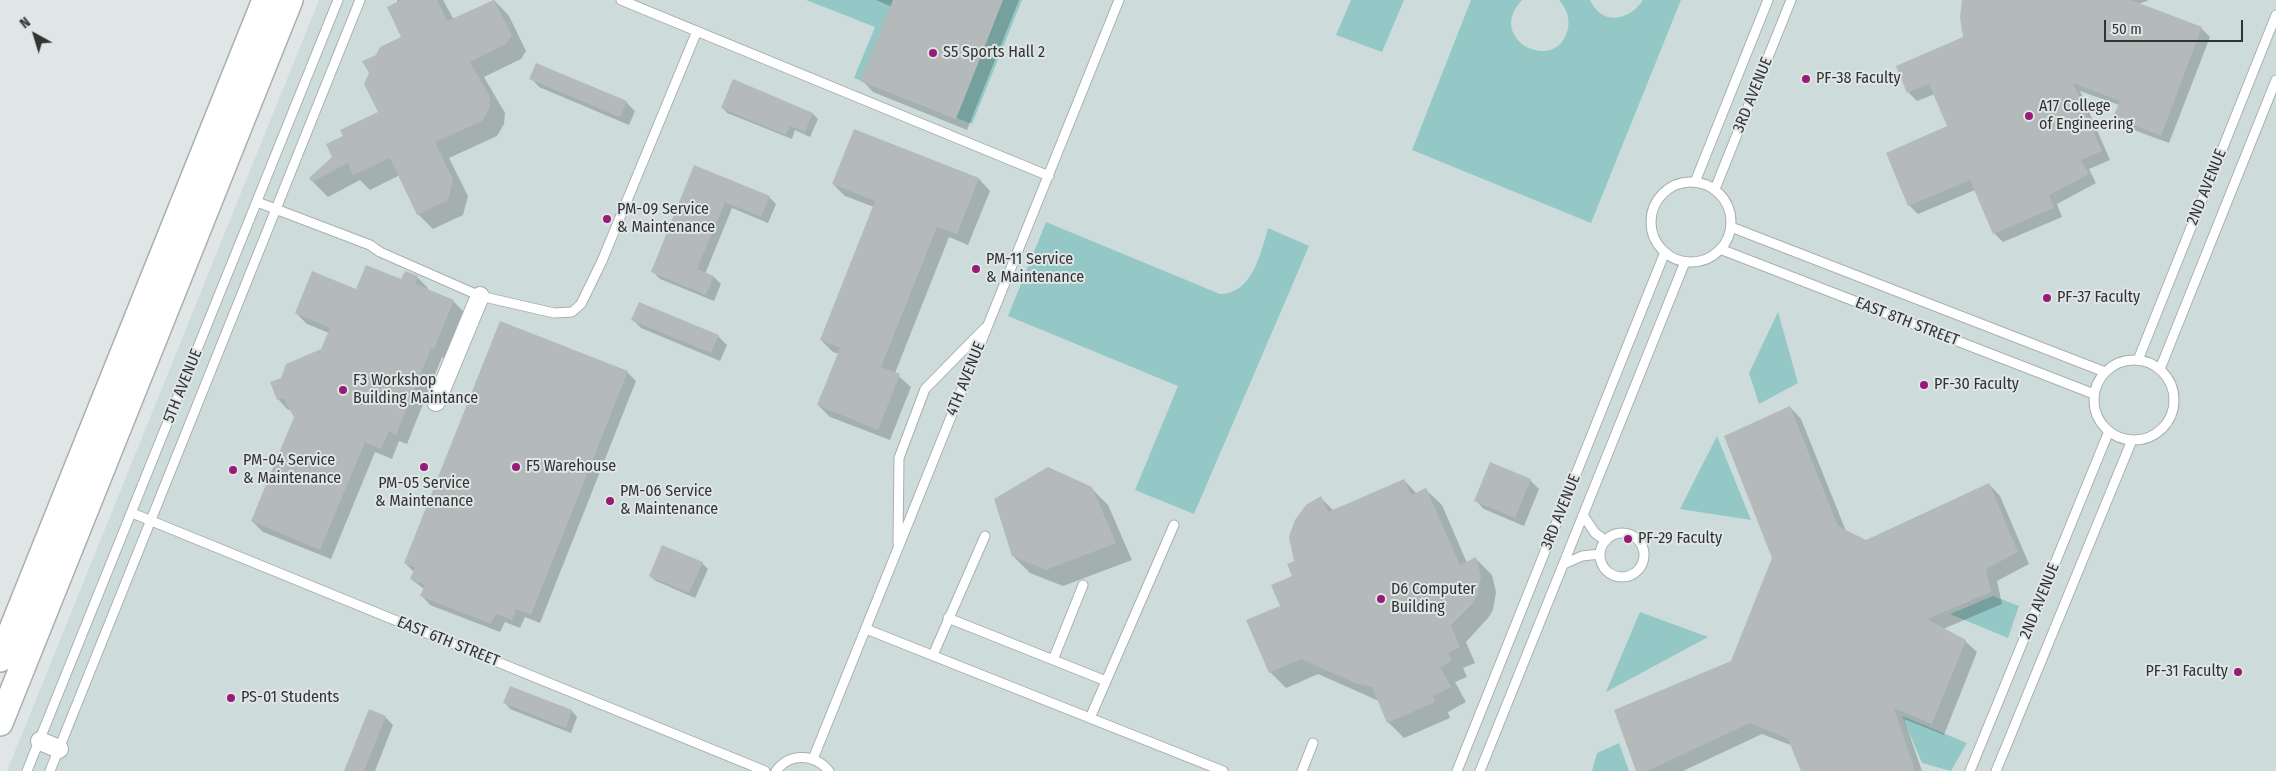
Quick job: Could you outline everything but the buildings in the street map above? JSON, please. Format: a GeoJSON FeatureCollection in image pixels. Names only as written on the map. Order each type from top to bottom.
{"type":"FeatureCollection","features":[{"type":"Feature","properties":{"kind":"main road"},"geometry":{"type":"LineString","coordinates":[[0,659],[265,0]]}},
{"type":"Feature","properties":{"kind":"main road"},"geometry":{"type":"LineString","coordinates":[[0,723],[290,0]]}},
{"type":"Feature","properties":{"kind":"street"},"geometry":{"type":"LineString","coordinates":[[436,402],[480,296]]}},
{"type":"Feature","properties":{"kind":"street"},"geometry":{"type":"LineString","coordinates":[[40,741],[59,749]]}},
{"type":"Feature","properties":{"kind":"lane","name":"5TH AVENUE"},"geometry":{"type":"LineString","coordinates":[[27,771],[338,0]]}},
{"type":"Feature","properties":{"kind":"lane","name":"5TH AVENUE"},"geometry":{"type":"LineString","coordinates":[[50,771],[360,0]]}},
{"type":"Feature","properties":{"kind":"lane"},"geometry":{"type":"LineString","coordinates":[[621,0],[1048,176]]}},
{"type":"Feature","properties":{"kind":"lane","name":"4TH AVENUE"},"geometry":{"type":"LineString","coordinates":[[813,759],[1119,0]]}},
{"type":"Feature","properties":{"kind":"lane","name":"3RD AVENUE"},"geometry":{"type":"LineString","coordinates":[[1695,182],[1768,0]]}},
{"type":"Feature","properties":{"kind":"lane","name":"3RD AVENUE"},"geometry":{"type":"LineString","coordinates":[[1715,190],[1791,0]]}},
{"type":"Feature","properties":{"kind":"lane","name":"2ND AVENUE"},"geometry":{"type":"LineString","coordinates":[[2138,360],[2276,15]]}},
{"type":"Feature","properties":{"kind":"lane"},"geometry":{"type":"LineString","coordinates":[[257,202],[370,245],[380,252],[480,296],[554,313],[572,312],[581,304],[605,252],[697,31]]}},
{"type":"Feature","properties":{"kind":"lane","name":"2ND AVENUE"},"geometry":{"type":"LineString","coordinates":[[2160,369],[2276,80]]}},
{"type":"Feature","properties":{"kind":"lane"},"geometry":{"type":"LineString","coordinates":[[1695,182],[1715,190],[1728,207],[1731,228],[1728,238],[1720,249],[1706,259],[1685,262],[1665,252],[1656,241],[1651,227],[1654,206],[1667,190],[1676,184],[1695,182]]}},
{"type":"Feature","properties":{"kind":"lane","name":"EAST 8TH STREET"},"geometry":{"type":"LineString","coordinates":[[1731,228],[2105,372]]}},
{"type":"Feature","properties":{"kind":"lane","name":"EAST 8TH STREET"},"geometry":{"type":"LineString","coordinates":[[1720,249],[2094,394]]}},
{"type":"Feature","properties":{"kind":"lane","name":"3RD AVENUE"},"geometry":{"type":"LineString","coordinates":[[1457,771],[1665,252]]}},
{"type":"Feature","properties":{"kind":"lane","name":"3RD AVENUE"},"geometry":{"type":"LineString","coordinates":[[1480,771],[1685,262]]}},
{"type":"Feature","properties":{"kind":"lane"},"geometry":{"type":"LineString","coordinates":[[898,549],[899,458],[925,389],[988,325]]}},
{"type":"Feature","properties":{"kind":"lane"},"geometry":{"type":"LineString","coordinates":[[2138,360],[2150,363],[2160,369],[2172,385],[2174,395],[2171,415],[2158,432],[2149,437],[2132,440],[2118,437],[2109,431],[2096,414],[2094,394],[2097,384],[2105,372],[2119,362],[2138,360]]}},
{"type":"Feature","properties":{"kind":"lane","name":"2ND AVENUE"},"geometry":{"type":"LineString","coordinates":[[1970,771],[2109,431]]}},
{"type":"Feature","properties":{"kind":"lane","name":"2ND AVENUE"},"geometry":{"type":"LineString","coordinates":[[1996,771],[2132,440]]}},
{"type":"Feature","properties":{"kind":"lane","name":"EAST 6TH STREET"},"geometry":{"type":"LineString","coordinates":[[132,513],[765,771]]}},
{"type":"Feature","properties":{"kind":"lane"},"geometry":{"type":"LineString","coordinates":[[1584,515],[1595,533],[1606,540]]}},
{"type":"Feature","properties":{"kind":"lane"},"geometry":{"type":"LineString","coordinates":[[1090,718],[1174,525]]}},
{"type":"Feature","properties":{"kind":"lane"},"geometry":{"type":"LineString","coordinates":[[1619,534],[1634,537],[1643,549],[1642,564],[1632,575],[1617,577],[1604,569],[1600,554],[1606,540],[1619,534]]}},
{"type":"Feature","properties":{"kind":"lane"},"geometry":{"type":"LineString","coordinates":[[933,655],[985,536]]}},
{"type":"Feature","properties":{"kind":"lane"},"geometry":{"type":"LineString","coordinates":[[1564,564],[1582,556],[1600,554]]}},
{"type":"Feature","properties":{"kind":"lane"},"geometry":{"type":"LineString","coordinates":[[1053,660],[1083,586]]}},
{"type":"Feature","properties":{"kind":"lane"},"geometry":{"type":"LineString","coordinates":[[948,618],[1106,681]]}},
{"type":"Feature","properties":{"kind":"lane"},"geometry":{"type":"LineString","coordinates":[[866,629],[1223,771]]}},
{"type":"Feature","properties":{"kind":"lane"},"geometry":{"type":"LineString","coordinates":[[1302,771],[1313,743]]}},
{"type":"Feature","properties":{"kind":"lane"},"geometry":{"type":"LineString","coordinates":[[776,771],[787,761],[796,758],[813,759],[830,771]]}},
{"type":"Feature","properties":{"kind":"shaded area"},"geometry":{"type":"Polygon","coordinates":[[[319,0],[2276,0],[2276,771],[7,771],[319,0]]]}},
{"type":"Feature","properties":{"kind":"shaded area","name":"S5 Sports Hall 2"},"geometry":{"type":"Polygon","coordinates":[[[806,0],[1022,0],[972,124],[854,78],[875,27],[806,0]]]}},
{"type":"Feature","properties":{"kind":"shaded area"},"geometry":{"type":"Polygon","coordinates":[[[1351,0],[1404,0],[1382,52],[1336,35],[1351,0]]]}},
{"type":"Feature","properties":{"kind":"shaded area"},"geometry":{"type":"Polygon","coordinates":[[[1471,0],[1522,0],[1513,15],[1512,28],[1517,39],[1527,47],[1539,51],[1551,49],[1562,42],[1568,28],[1567,13],[1559,0],[1590,0],[1601,14],[1616,18],[1630,13],[1643,0],[1681,0],[1591,223],[1412,150],[1471,0]]]}},
{"type":"Feature","properties":{"kind":"shaded area"},"geometry":{"type":"Polygon","coordinates":[[[1046,222],[1220,294],[1231,292],[1247,280],[1258,260],[1268,228],[1309,246],[1194,514],[1135,490],[1178,386],[1008,316],[1046,222]]]}},
{"type":"Feature","properties":{"kind":"shaded area"},"geometry":{"type":"Polygon","coordinates":[[[1778,312],[1798,383],[1759,404],[1749,373],[1778,312]]]}},
{"type":"Feature","properties":{"kind":"shaded area"},"geometry":{"type":"Polygon","coordinates":[[[1717,436],[1751,520],[1680,509],[1717,436]]]}},
{"type":"Feature","properties":{"kind":"shaded area"},"geometry":{"type":"Polygon","coordinates":[[[1993,596],[2019,606],[2008,638],[1950,614],[1993,596]]]}},
{"type":"Feature","properties":{"kind":"shaded area"},"geometry":{"type":"Polygon","coordinates":[[[1640,612],[1708,637],[1606,692],[1640,612]]]}},
{"type":"Feature","properties":{"kind":"shaded area"},"geometry":{"type":"Polygon","coordinates":[[[1902,716],[1967,743],[1951,771],[1922,763],[1902,716]]]}},
{"type":"Feature","properties":{"kind":"shaded area"},"geometry":{"type":"Polygon","coordinates":[[[1619,743],[1629,771],[1592,771],[1597,753],[1619,743]]]}},
{"type":"Feature","properties":{"kind":"place","name":"S5 Sports Hall 2"},"geometry":{"type":"Point","coordinates":[933,53]}},
{"type":"Feature","properties":{"kind":"place","name":"PF-38 Faculty"},"geometry":{"type":"Point","coordinates":[1806,79]}},
{"type":"Feature","properties":{"kind":"place","name":"A17 College of Engineering"},"geometry":{"type":"Point","coordinates":[2029,116]}},
{"type":"Feature","properties":{"kind":"place","name":"PM-09 Service & Maintenance"},"geometry":{"type":"Point","coordinates":[607,219]}},
{"type":"Feature","properties":{"kind":"place","name":"PM-11 Service & Maintenance"},"geometry":{"type":"Point","coordinates":[976,269]}},
{"type":"Feature","properties":{"kind":"place","name":"PF-37 Faculty"},"geometry":{"type":"Point","coordinates":[2047,298]}},
{"type":"Feature","properties":{"kind":"place","name":"PF-30 Faculty"},"geometry":{"type":"Point","coordinates":[1924,385]}},
{"type":"Feature","properties":{"kind":"place","name":"F3 Workshop Building Maintance"},"geometry":{"type":"Point","coordinates":[343,390]}},
{"type":"Feature","properties":{"kind":"place","name":"PM-05 Service & Maintenance"},"geometry":{"type":"Point","coordinates":[424,467]}},
{"type":"Feature","properties":{"kind":"place","name":"F5 Warehouse"},"geometry":{"type":"Point","coordinates":[516,467]}},
{"type":"Feature","properties":{"kind":"place","name":"PM-04 Service & Maintenance"},"geometry":{"type":"Point","coordinates":[233,470]}},
{"type":"Feature","properties":{"kind":"place","name":"PM-06 Service & Maintenance"},"geometry":{"type":"Point","coordinates":[610,501]}},
{"type":"Feature","properties":{"kind":"place","name":"PF-29 Faculty"},"geometry":{"type":"Point","coordinates":[1628,539]}},
{"type":"Feature","properties":{"kind":"place","name":"D6 Computer Building"},"geometry":{"type":"Point","coordinates":[1381,599]}},
{"type":"Feature","properties":{"kind":"place","name":"PF-31 Faculty"},"geometry":{"type":"Point","coordinates":[2238,672]}},
{"type":"Feature","properties":{"kind":"place","name":"PS-01 Students"},"geometry":{"type":"Point","coordinates":[231,698]}}]}
